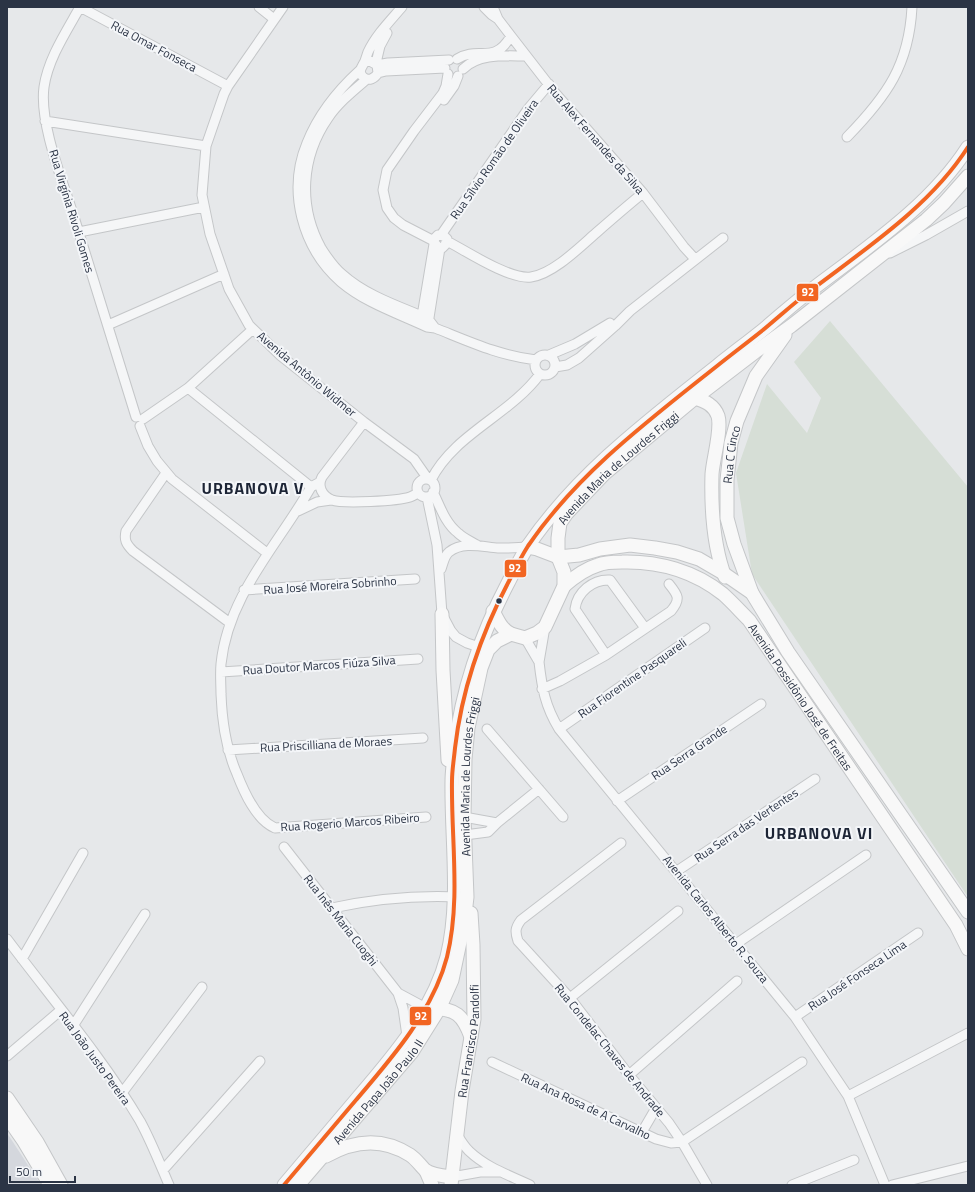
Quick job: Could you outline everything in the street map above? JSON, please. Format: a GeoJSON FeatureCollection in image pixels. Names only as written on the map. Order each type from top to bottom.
{"type":"FeatureCollection","features":[{"type":"Feature","properties":{"kind":"street","name":"Rua Omar Fonseca"},"geometry":{"type":"LineString","coordinates":[[80,7],[228,86]]}},
{"type":"Feature","properties":{"kind":"street","name":"Rua Virgínia Rivoli Gomes"},"geometry":{"type":"LineString","coordinates":[[80,7],[59,46],[46,78],[44,98],[45,121],[108,325],[148,446],[166,473],[172,479],[267,553]]}},
{"type":"Feature","properties":{"kind":"street"},"geometry":{"type":"LineString","coordinates":[[259,7],[274,19]]}},
{"type":"Feature","properties":{"kind":"street","name":"Avenida Antônio Widmer"},"geometry":{"type":"LineString","coordinates":[[283,7],[228,86],[206,146],[202,195],[210,234],[229,289],[249,325],[281,356],[364,422],[414,459],[429,480]]}},
{"type":"Feature","properties":{"kind":"street"},"geometry":{"type":"LineString","coordinates":[[367,79],[362,75],[362,66],[368,52],[374,42],[402,7]]}},
{"type":"Feature","properties":{"kind":"street"},"geometry":{"type":"LineString","coordinates":[[406,7],[380,46],[375,78],[367,79],[336,107],[317,136],[312,148],[307,172],[307,209],[311,226],[326,256],[341,274],[369,293],[427,323],[472,343],[505,355],[536,360]]}},
{"type":"Feature","properties":{"kind":"street","name":"Rua Alex Fernandes da Silva"},"geometry":{"type":"LineString","coordinates":[[484,7],[498,19]]}},
{"type":"Feature","properties":{"kind":"street","name":"Rua Alex Fernandes da Silva"},"geometry":{"type":"LineString","coordinates":[[493,7],[498,19],[526,56],[643,193],[684,247],[695,259]]}},
{"type":"Feature","properties":{"kind":"street"},"geometry":{"type":"LineString","coordinates":[[847,137],[876,106],[895,78],[900,68],[908,42],[912,7]]}},
{"type":"Feature","properties":{"kind":"street"},"geometry":{"type":"LineString","coordinates":[[510,36],[504,46],[496,52],[465,55],[450,65],[446,86],[443,93],[387,170],[383,190],[387,208],[394,218],[403,226],[500,269],[520,276],[530,277],[546,271],[564,261],[643,193]]}},
{"type":"Feature","properties":{"kind":"street"},"geometry":{"type":"LineString","coordinates":[[450,65],[453,77],[474,61],[489,58],[526,56]]}},
{"type":"Feature","properties":{"kind":"street"},"geometry":{"type":"LineString","coordinates":[[427,323],[373,303],[341,282],[328,270],[314,250],[303,225],[298,185],[301,162],[306,143],[327,106],[362,66],[370,61],[377,67],[386,71],[462,63],[461,72],[454,86],[395,167],[388,187],[390,197],[401,218],[439,241]]}},
{"type":"Feature","properties":{"kind":"street","name":"Rua Sílvio Romão de Oliveira"},"geometry":{"type":"LineString","coordinates":[[427,323],[439,241],[528,109],[549,84]]}},
{"type":"Feature","properties":{"kind":"street"},"geometry":{"type":"LineString","coordinates":[[45,121],[206,146]]}},
{"type":"Feature","properties":{"kind":"street","name":"Avenida Maria de Lourdes Friggi"},"geometry":{"type":"LineString","coordinates":[[454,897],[452,778],[458,729],[466,691],[483,649],[493,611],[527,548],[570,492],[620,445],[806,293],[892,227],[938,185],[968,147]]}},
{"type":"Feature","properties":{"kind":"street","name":"Avenida Maria de Lourdes Friggi"},"geometry":{"type":"LineString","coordinates":[[564,586],[564,572],[558,557],[560,523],[582,497],[622,458],[695,398],[791,326],[926,220],[944,203],[968,176]]}},
{"type":"Feature","properties":{"kind":"street"},"geometry":{"type":"LineString","coordinates":[[79,232],[204,207]]}},
{"type":"Feature","properties":{"kind":"street"},"geometry":{"type":"LineString","coordinates":[[871,263],[926,235],[968,211]]}},
{"type":"Feature","properties":{"kind":"street"},"geometry":{"type":"LineString","coordinates":[[555,367],[567,364],[579,358],[630,311],[723,238]]}},
{"type":"Feature","properties":{"kind":"street"},"geometry":{"type":"LineString","coordinates":[[108,325],[224,274]]}},
{"type":"Feature","properties":{"kind":"street"},"geometry":{"type":"LineString","coordinates":[[540,374],[535,368],[536,360],[539,356],[549,355],[587,338],[630,311]]}},
{"type":"Feature","properties":{"kind":"street","name":"Rua C Cinco"},"geometry":{"type":"LineString","coordinates":[[752,593],[734,544],[728,518],[728,480],[731,443],[737,421],[756,376],[791,326]]}},
{"type":"Feature","properties":{"kind":"street"},"geometry":{"type":"LineString","coordinates":[[140,421],[188,388],[253,329]]}},
{"type":"Feature","properties":{"kind":"street"},"geometry":{"type":"LineString","coordinates":[[540,374],[552,373],[555,367],[554,360],[549,355]]}},
{"type":"Feature","properties":{"kind":"street"},"geometry":{"type":"LineString","coordinates":[[429,480],[446,458],[471,435],[528,390],[540,374]]}},
{"type":"Feature","properties":{"kind":"street"},"geometry":{"type":"LineString","coordinates":[[188,388],[317,485],[331,500]]}},
{"type":"Feature","properties":{"kind":"street","name":"Rua C Cinco"},"geometry":{"type":"LineString","coordinates":[[695,398],[705,401],[714,407],[718,417],[719,429],[712,473],[712,504],[716,544],[723,573],[734,603]]}},
{"type":"Feature","properties":{"kind":"street"},"geometry":{"type":"LineString","coordinates":[[228,750],[222,712],[221,664],[230,623],[244,590],[267,553],[295,512],[364,422]]}},
{"type":"Feature","properties":{"kind":"street"},"geometry":{"type":"LineString","coordinates":[[414,459],[419,482],[417,487],[426,494],[457,533],[477,545]]}},
{"type":"Feature","properties":{"kind":"street"},"geometry":{"type":"LineString","coordinates":[[166,473],[126,531],[124,538],[126,545],[230,623]]}},
{"type":"Feature","properties":{"kind":"street"},"geometry":{"type":"LineString","coordinates":[[295,512],[308,506],[331,500],[344,502],[400,499],[426,494],[434,484],[429,480],[423,479],[419,482]]}},
{"type":"Feature","properties":{"kind":"street"},"geometry":{"type":"LineString","coordinates":[[426,494],[435,531],[440,574],[448,758],[452,778]]}},
{"type":"Feature","properties":{"kind":"street"},"geometry":{"type":"LineString","coordinates":[[558,538],[567,546],[575,550],[600,549]]}},
{"type":"Feature","properties":{"kind":"street"},"geometry":{"type":"LineString","coordinates":[[699,559],[704,557],[716,544]]}},
{"type":"Feature","properties":{"kind":"street"},"geometry":{"type":"LineString","coordinates":[[440,574],[445,557],[448,553],[460,548],[477,545],[500,548],[537,549],[558,557]]}},
{"type":"Feature","properties":{"kind":"street","name":"Avenida Possidônio José de Freitas"},"geometry":{"type":"LineString","coordinates":[[558,557],[579,555],[600,549],[630,545],[677,552],[699,559],[752,593],[788,652],[968,912]]}},
{"type":"Feature","properties":{"kind":"street","name":"Avenida Possidônio José de Freitas"},"geometry":{"type":"LineString","coordinates":[[564,586],[582,572],[598,564],[614,562],[647,562],[678,569],[689,574],[711,586],[734,603],[749,620],[956,925],[968,949]]}},
{"type":"Feature","properties":{"kind":"street","name":"Rua José Moreira Sobrinho"},"geometry":{"type":"LineString","coordinates":[[244,590],[415,580]]}},
{"type":"Feature","properties":{"kind":"street"},"geometry":{"type":"LineString","coordinates":[[606,655],[575,609],[577,598],[581,592],[598,581],[610,580],[645,628]]}},
{"type":"Feature","properties":{"kind":"street"},"geometry":{"type":"LineString","coordinates":[[542,689],[560,681],[606,655],[671,611],[677,604],[676,593],[669,584]]}},
{"type":"Feature","properties":{"kind":"street"},"geometry":{"type":"LineString","coordinates":[[539,662],[545,626],[564,586]]}},
{"type":"Feature","properties":{"kind":"street"},"geometry":{"type":"LineString","coordinates":[[493,611],[506,632],[511,634],[525,638],[537,633],[545,626]]}},
{"type":"Feature","properties":{"kind":"street"},"geometry":{"type":"LineString","coordinates":[[442,614],[456,637],[483,649],[511,634]]}},
{"type":"Feature","properties":{"kind":"street","name":"Rua Fiorentine Pasquareli"},"geometry":{"type":"LineString","coordinates":[[559,729],[705,628]]}},
{"type":"Feature","properties":{"kind":"street"},"geometry":{"type":"LineString","coordinates":[[525,638],[539,662]]}},
{"type":"Feature","properties":{"kind":"street","name":"Avenida Maria de Lourdes Friggi"},"geometry":{"type":"LineString","coordinates":[[467,897],[464,817],[465,759],[468,728],[481,668],[483,649]]}},
{"type":"Feature","properties":{"kind":"street","name":"Rua Doutor Marcos Fiúza Silva"},"geometry":{"type":"LineString","coordinates":[[221,672],[418,659]]}},
{"type":"Feature","properties":{"kind":"street","name":"Avenida Carlos Alberto R. Souza"},"geometry":{"type":"LineString","coordinates":[[539,662],[542,689],[551,716],[559,729],[795,1017],[848,1096],[885,1185]]}},
{"type":"Feature","properties":{"kind":"street","name":"Rua Serra Grande"},"geometry":{"type":"LineString","coordinates":[[617,800],[761,704]]}},
{"type":"Feature","properties":{"kind":"street"},"geometry":{"type":"LineString","coordinates":[[487,729],[563,817]]}},
{"type":"Feature","properties":{"kind":"street","name":"Rua Priscilliana de Moraes"},"geometry":{"type":"LineString","coordinates":[[228,750],[423,738]]}},
{"type":"Feature","properties":{"kind":"street","name":"Rua Rogerio Marcos Ribeiro"},"geometry":{"type":"LineString","coordinates":[[228,750],[243,789],[253,807],[267,824],[275,828],[426,817]]}},
{"type":"Feature","properties":{"kind":"street","name":"Rua Serra das Vertentes"},"geometry":{"type":"LineString","coordinates":[[676,871],[815,779]]}},
{"type":"Feature","properties":{"kind":"street"},"geometry":{"type":"LineString","coordinates":[[465,835],[488,832],[539,789]]}},
{"type":"Feature","properties":{"kind":"street"},"geometry":{"type":"LineString","coordinates":[[464,817],[497,823]]}},
{"type":"Feature","properties":{"kind":"street","name":"Rua Condelac Chaves de Andrade"},"geometry":{"type":"LineString","coordinates":[[621,843],[522,920],[516,927],[515,932],[518,941],[570,998],[682,1142],[707,1185]]}},
{"type":"Feature","properties":{"kind":"street","name":"Rua Inês Maria Cuoghi"},"geometry":{"type":"LineString","coordinates":[[284,847],[398,993],[403,1008],[407,1036]]}},
{"type":"Feature","properties":{"kind":"street"},"geometry":{"type":"LineString","coordinates":[[22,959],[83,853]]}},
{"type":"Feature","properties":{"kind":"street"},"geometry":{"type":"LineString","coordinates":[[736,944],[866,856]]}},
{"type":"Feature","properties":{"kind":"street","name":"Avenida Papa João Paulo II"},"geometry":{"type":"LineString","coordinates":[[298,1185],[321,1158],[407,1036],[433,996],[447,956],[454,897]]}},
{"type":"Feature","properties":{"kind":"street"},"geometry":{"type":"LineString","coordinates":[[332,908],[395,898],[467,897]]}},
{"type":"Feature","properties":{"kind":"street","name":"Avenida Papa João Paulo II"},"geometry":{"type":"LineString","coordinates":[[284,1185],[412,1052],[440,1009],[452,980],[464,923],[467,897]]}},
{"type":"Feature","properties":{"kind":"street","name":"Rua Francisco Pandolfi"},"geometry":{"type":"LineString","coordinates":[[451,1181],[458,1136],[462,1091],[474,1020],[474,977],[471,914],[467,897]]}},
{"type":"Feature","properties":{"kind":"street"},"geometry":{"type":"LineString","coordinates":[[570,998],[678,911]]}},
{"type":"Feature","properties":{"kind":"street"},"geometry":{"type":"LineString","coordinates":[[73,1026],[144,914]]}},
{"type":"Feature","properties":{"kind":"street","name":"Rua José Fonseca Lima"},"geometry":{"type":"LineString","coordinates":[[795,1017],[918,933]]}},
{"type":"Feature","properties":{"kind":"street","name":"Rua João Justo Pereira"},"geometry":{"type":"LineString","coordinates":[[7,939],[122,1093],[141,1123],[169,1185]]}},
{"type":"Feature","properties":{"kind":"street"},"geometry":{"type":"LineString","coordinates":[[629,1075],[737,981]]}},
{"type":"Feature","properties":{"kind":"street"},"geometry":{"type":"LineString","coordinates":[[122,1093],[202,987]]}},
{"type":"Feature","properties":{"kind":"street","name":"Rua Inês Maria Cuoghi"},"geometry":{"type":"LineString","coordinates":[[398,993],[426,1008]]}},
{"type":"Feature","properties":{"kind":"street"},"geometry":{"type":"LineString","coordinates":[[426,1008],[451,1010],[461,1017],[471,1037]]}},
{"type":"Feature","properties":{"kind":"street"},"geometry":{"type":"LineString","coordinates":[[7,1056],[61,1010]]}},
{"type":"Feature","properties":{"kind":"street"},"geometry":{"type":"LineString","coordinates":[[848,1096],[968,1033]]}},
{"type":"Feature","properties":{"kind":"street"},"geometry":{"type":"LineString","coordinates":[[163,1170],[260,1061]]}},
{"type":"Feature","properties":{"kind":"street","name":"Rua Ana Rosa de A Carvalho"},"geometry":{"type":"LineString","coordinates":[[492,1062],[656,1139],[671,1143],[682,1142]]}},
{"type":"Feature","properties":{"kind":"street"},"geometry":{"type":"LineString","coordinates":[[682,1142],[802,1062]]}},
{"type":"Feature","properties":{"kind":"street"},"geometry":{"type":"LineString","coordinates":[[7,1098],[37,1142],[61,1185]]}},
{"type":"Feature","properties":{"kind":"street"},"geometry":{"type":"LineString","coordinates":[[642,1132],[656,1108]]}},
{"type":"Feature","properties":{"kind":"street"},"geometry":{"type":"LineString","coordinates":[[7,1117],[50,1185]]}},
{"type":"Feature","properties":{"kind":"street"},"geometry":{"type":"LineString","coordinates":[[347,1120],[368,1142]]}},
{"type":"Feature","properties":{"kind":"street"},"geometry":{"type":"LineString","coordinates":[[458,1136],[468,1150],[482,1161],[499,1172],[530,1185]]}},
{"type":"Feature","properties":{"kind":"street"},"geometry":{"type":"LineString","coordinates":[[321,1158],[352,1144],[368,1142],[397,1148],[411,1156],[426,1171],[432,1185]]}},
{"type":"Feature","properties":{"kind":"street"},"geometry":{"type":"LineString","coordinates":[[792,1185],[854,1160]]}},
{"type":"Feature","properties":{"kind":"street"},"geometry":{"type":"LineString","coordinates":[[892,1185],[968,1166]]}},
{"type":"Feature","properties":{"kind":"street"},"geometry":{"type":"LineString","coordinates":[[426,1171],[451,1181],[480,1172],[499,1172]]}},
{"type":"Feature","properties":{"kind":"shaded area"},"geometry":{"type":"Polygon","coordinates":[[[830,321],[968,487],[968,897],[752,574],[736,473],[767,384],[807,433],[821,398],[794,362],[830,321]]]}},
{"type":"Feature","properties":{"kind":"shaded area"},"geometry":{"type":"Polygon","coordinates":[[[7,1133],[41,1185],[7,1185],[7,1133]]]}},
{"type":"Feature","properties":{"kind":"transit line","name":"92"},"geometry":{"type":"LineString","coordinates":[[284,1185],[397,1051],[422,1015],[441,977],[447,957],[454,914],[452,777],[462,704],[481,641],[499,601],[528,546],[547,520],[569,495],[615,449],[801,298],[877,241],[897,224],[936,188],[968,147]]}},
{"type":"Feature","properties":{"kind":"district","name":"URBANOVA V"},"geometry":{"type":"Point","coordinates":[253,488]}},
{"type":"Feature","properties":{"kind":"district","name":"URBANOVA VI"},"geometry":{"type":"Point","coordinates":[819,833]}}]}
